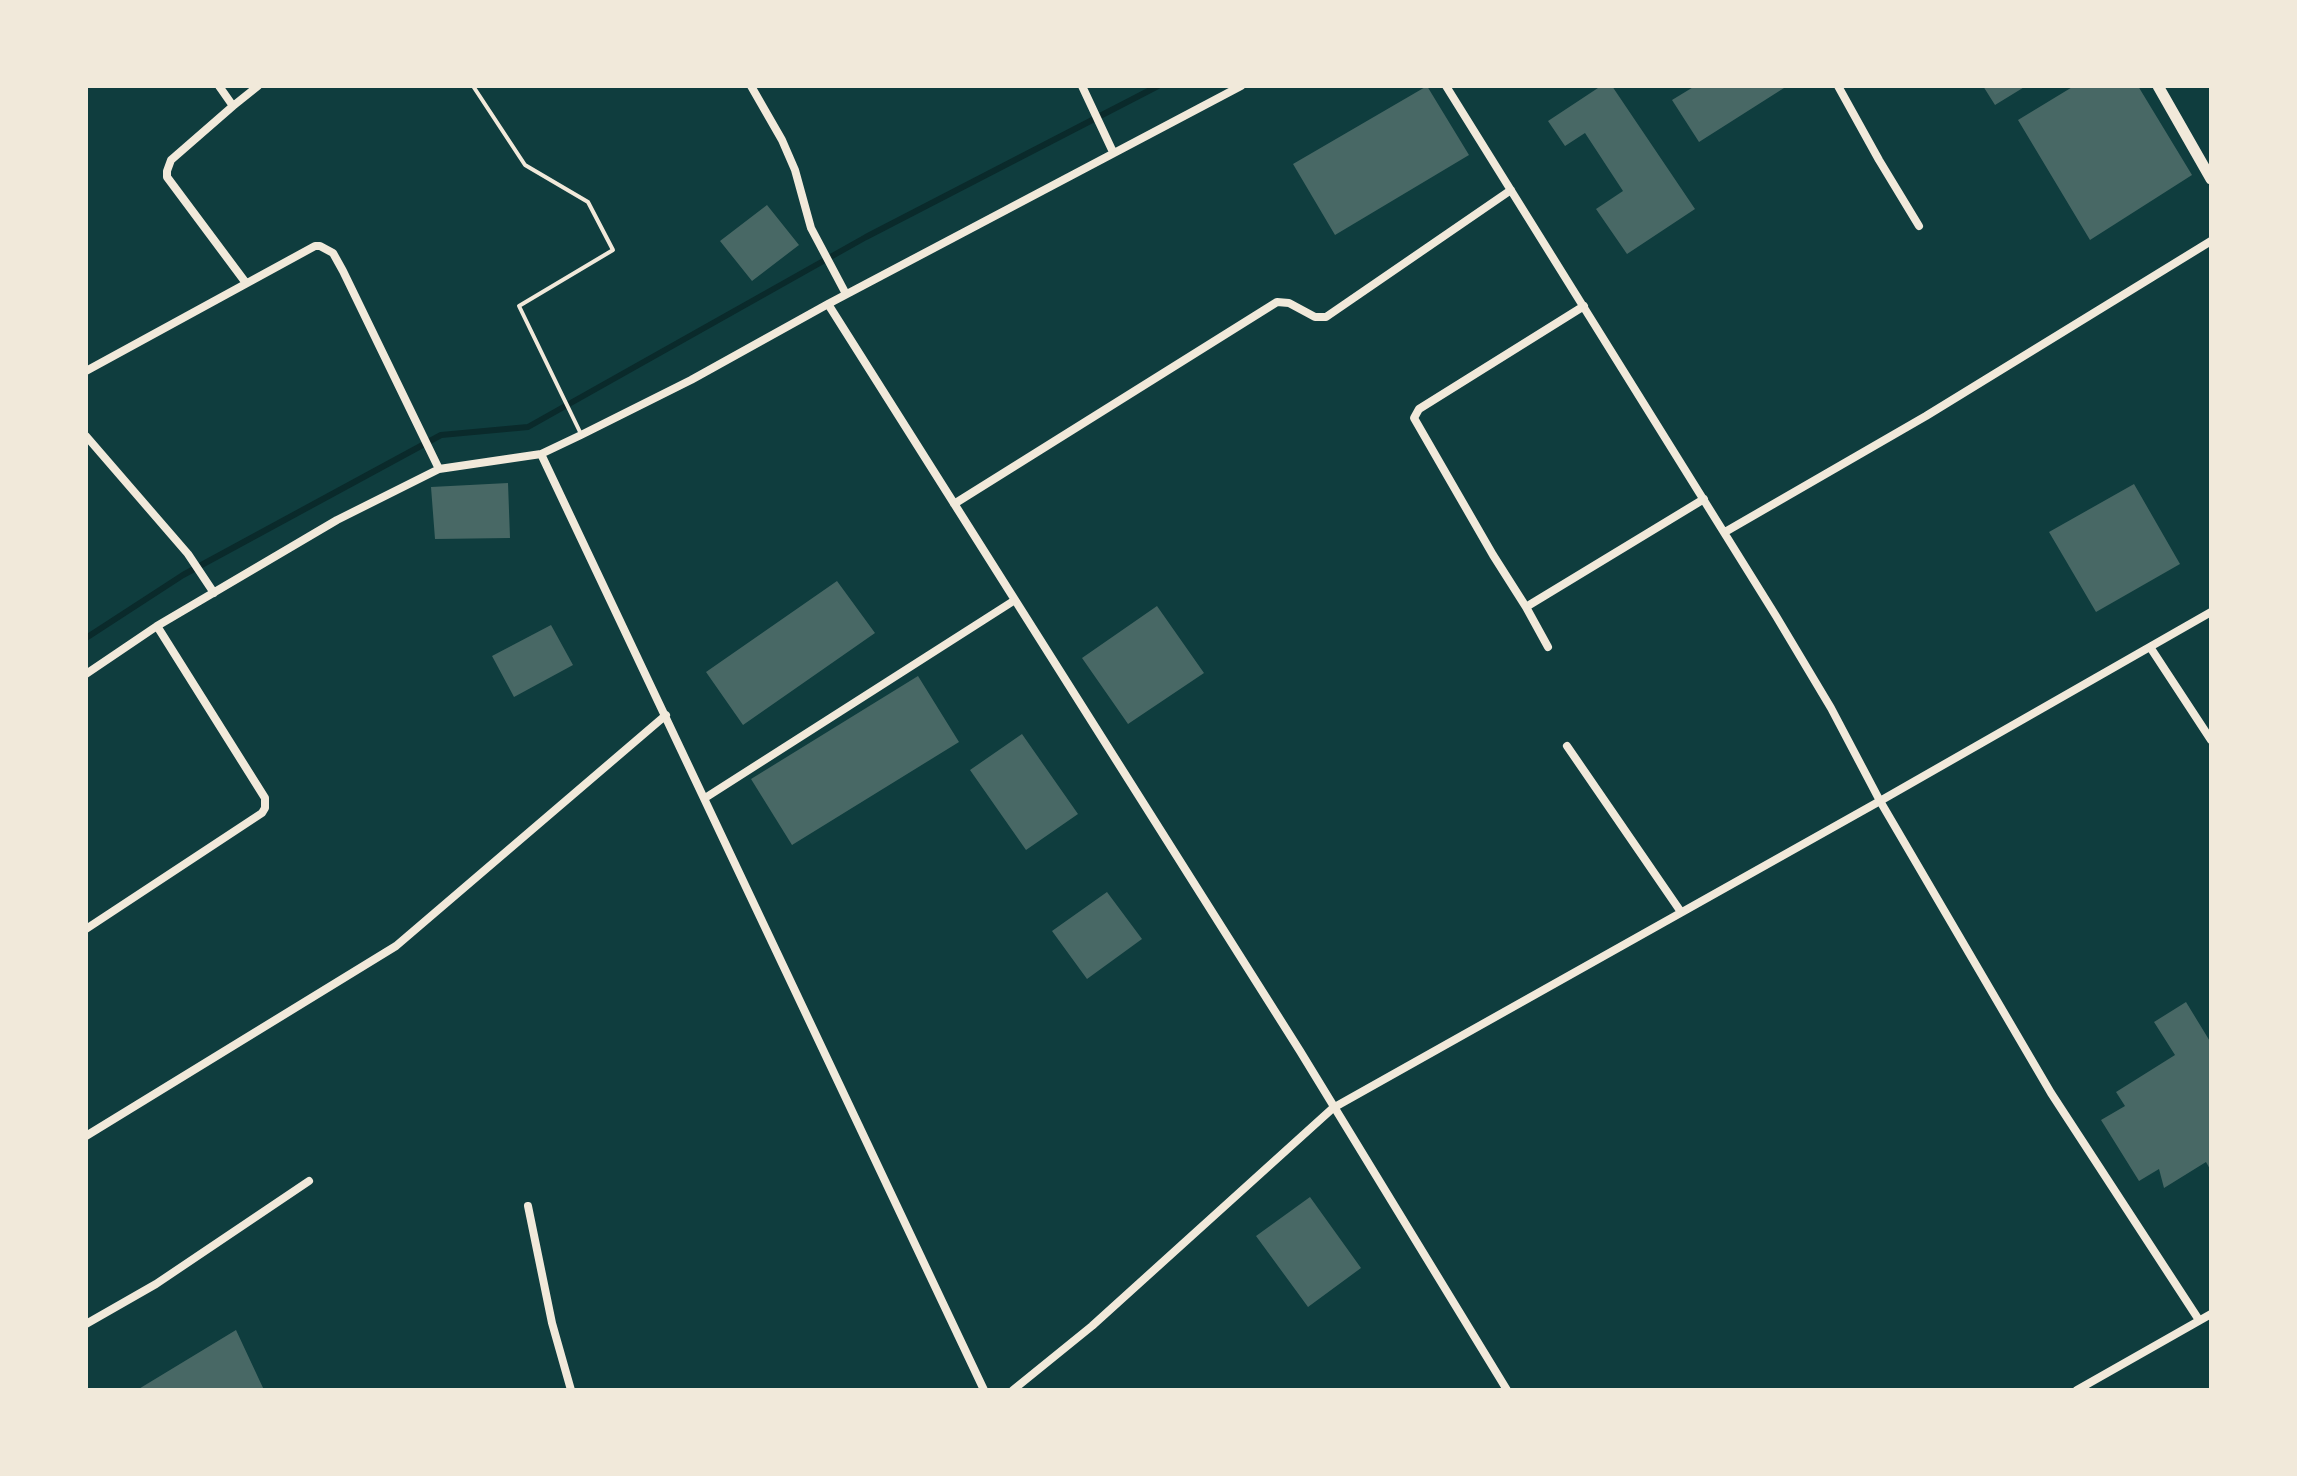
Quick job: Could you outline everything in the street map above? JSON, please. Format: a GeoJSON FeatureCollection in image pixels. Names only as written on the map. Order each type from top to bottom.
{"type":"FeatureCollection","features":[{"type":"Feature","properties":{"kind":"street"},"geometry":{"type":"LineString","coordinates":[[219,86],[233,106]]}},
{"type":"Feature","properties":{"kind":"street"},"geometry":{"type":"LineString","coordinates":[[246,283],[167,177],[167,171],[171,160],[258,86]]}},
{"type":"Feature","properties":{"kind":"street"},"geometry":{"type":"LineString","coordinates":[[751,86],[782,140],[795,170],[808,219],[846,294]]}},
{"type":"Feature","properties":{"kind":"street"},"geometry":{"type":"LineString","coordinates":[[1082,86],[1113,152]]}},
{"type":"Feature","properties":{"kind":"street"},"geometry":{"type":"LineString","coordinates":[[86,674],[212,589],[337,520],[439,469],[541,454],[581,435],[691,380],[846,294],[1241,86]]}},
{"type":"Feature","properties":{"kind":"street"},"geometry":{"type":"LineString","coordinates":[[1446,86],[1725,532],[1831,708],[1880,801],[2051,1093],[2199,1320]]}},
{"type":"Feature","properties":{"kind":"street"},"geometry":{"type":"LineString","coordinates":[[1838,86],[1919,226]]}},
{"type":"Feature","properties":{"kind":"street"},"geometry":{"type":"LineString","coordinates":[[2158,86],[2211,179]]}},
{"type":"Feature","properties":{"kind":"street"},"geometry":{"type":"LineString","coordinates":[[954,504],[1277,302],[1289,303],[1315,317],[1326,317],[1511,190]]}},
{"type":"Feature","properties":{"kind":"street"},"geometry":{"type":"LineString","coordinates":[[1725,532],[1926,416],[2211,241]]}},
{"type":"Feature","properties":{"kind":"street"},"geometry":{"type":"LineString","coordinates":[[86,371],[315,246],[326,248],[333,253],[439,469]]}},
{"type":"Feature","properties":{"kind":"street"},"geometry":{"type":"LineString","coordinates":[[828,304],[1300,1051],[1507,1390]]}},
{"type":"Feature","properties":{"kind":"street"},"geometry":{"type":"LineString","coordinates":[[1548,647],[1414,418],[1419,409],[1584,306]]}},
{"type":"Feature","properties":{"kind":"street"},"geometry":{"type":"LineString","coordinates":[[86,436],[188,554],[212,589]]}},
{"type":"Feature","properties":{"kind":"street"},"geometry":{"type":"LineString","coordinates":[[541,454],[984,1390]]}},
{"type":"Feature","properties":{"kind":"street"},"geometry":{"type":"LineString","coordinates":[[1526,607],[1704,499]]}},
{"type":"Feature","properties":{"kind":"street"},"geometry":{"type":"LineString","coordinates":[[705,798],[1015,600]]}},
{"type":"Feature","properties":{"kind":"street"},"geometry":{"type":"LineString","coordinates":[[1013,1390],[1092,1326],[1333,1108],[2211,612]]}},
{"type":"Feature","properties":{"kind":"street"},"geometry":{"type":"LineString","coordinates":[[86,929],[262,813],[265,808],[265,798],[157,626]]}},
{"type":"Feature","properties":{"kind":"street"},"geometry":{"type":"LineString","coordinates":[[2150,647],[2211,740]]}},
{"type":"Feature","properties":{"kind":"street"},"geometry":{"type":"LineString","coordinates":[[86,1136],[396,946],[666,715]]}},
{"type":"Feature","properties":{"kind":"street"},"geometry":{"type":"LineString","coordinates":[[1567,746],[1681,912]]}},
{"type":"Feature","properties":{"kind":"street"},"geometry":{"type":"LineString","coordinates":[[86,1324],[156,1284],[309,1181]]}},
{"type":"Feature","properties":{"kind":"street"},"geometry":{"type":"LineString","coordinates":[[528,1206],[552,1323],[571,1390]]}},
{"type":"Feature","properties":{"kind":"street"},"geometry":{"type":"LineString","coordinates":[[2077,1390],[2211,1314]]}},
{"type":"Feature","properties":{"kind":"lane"},"geometry":{"type":"LineString","coordinates":[[473,86],[525,165],[588,202],[613,250],[519,306],[581,435]]}},
{"type":"Feature","properties":{"kind":"building"},"geometry":{"type":"Polygon","coordinates":[[[1427,86],[1469,155],[1335,235],[1293,164],[1427,86]]]}},
{"type":"Feature","properties":{"kind":"building"},"geometry":{"type":"Polygon","coordinates":[[[1601,86],[1612,86],[1695,209],[1627,254],[1596,209],[1623,191],[1585,133],[1565,146],[1548,121],[1601,86]]]}},
{"type":"Feature","properties":{"kind":"building"},"geometry":{"type":"Polygon","coordinates":[[[1695,86],[1784,88],[1699,142],[1672,100],[1695,86]]]}},
{"type":"Feature","properties":{"kind":"building"},"geometry":{"type":"Polygon","coordinates":[[[1983,86],[2026,86],[1995,105],[1983,86]]]}},
{"type":"Feature","properties":{"kind":"building"},"geometry":{"type":"Polygon","coordinates":[[[2074,86],[2138,86],[2192,175],[2090,240],[2018,120],[2074,86]]]}},
{"type":"Feature","properties":{"kind":"building"},"geometry":{"type":"Polygon","coordinates":[[[767,205],[799,245],[752,281],[720,241],[767,205]]]}},
{"type":"Feature","properties":{"kind":"building"},"geometry":{"type":"Polygon","coordinates":[[[508,483],[510,538],[435,539],[431,487],[508,483]]]}},
{"type":"Feature","properties":{"kind":"building"},"geometry":{"type":"Polygon","coordinates":[[[2134,484],[2180,564],[2096,612],[2049,532],[2134,484]]]}},
{"type":"Feature","properties":{"kind":"building"},"geometry":{"type":"Polygon","coordinates":[[[837,581],[875,633],[743,725],[706,672],[837,581]]]}},
{"type":"Feature","properties":{"kind":"building"},"geometry":{"type":"Polygon","coordinates":[[[1157,606],[1204,673],[1128,724],[1082,658],[1157,606]]]}},
{"type":"Feature","properties":{"kind":"building"},"geometry":{"type":"Polygon","coordinates":[[[551,625],[573,665],[514,697],[492,656],[551,625]]]}},
{"type":"Feature","properties":{"kind":"building"},"geometry":{"type":"Polygon","coordinates":[[[918,676],[959,742],[792,845],[751,779],[918,676]]]}},
{"type":"Feature","properties":{"kind":"building"},"geometry":{"type":"Polygon","coordinates":[[[1022,734],[1078,814],[1026,850],[970,770],[1022,734]]]}},
{"type":"Feature","properties":{"kind":"building"},"geometry":{"type":"Polygon","coordinates":[[[1107,892],[1142,939],[1087,979],[1052,931],[1107,892]]]}},
{"type":"Feature","properties":{"kind":"building"},"geometry":{"type":"Polygon","coordinates":[[[2186,1002],[2211,1043],[2211,1171],[2206,1162],[2164,1188],[2159,1169],[2139,1181],[2101,1120],[2125,1106],[2116,1092],[2175,1055],[2154,1022],[2186,1002]]]}},
{"type":"Feature","properties":{"kind":"building"},"geometry":{"type":"Polygon","coordinates":[[[1310,1197],[1361,1268],[1308,1307],[1256,1236],[1310,1197]]]}},
{"type":"Feature","properties":{"kind":"building"},"geometry":{"type":"Polygon","coordinates":[[[236,1330],[264,1390],[137,1390],[236,1330]]]}},
{"type":"Feature","properties":{"kind":"waterway"},"geometry":{"type":"LineString","coordinates":[[86,638],[183,575],[441,435],[528,427],[866,237],[1158,86]]}}]}
